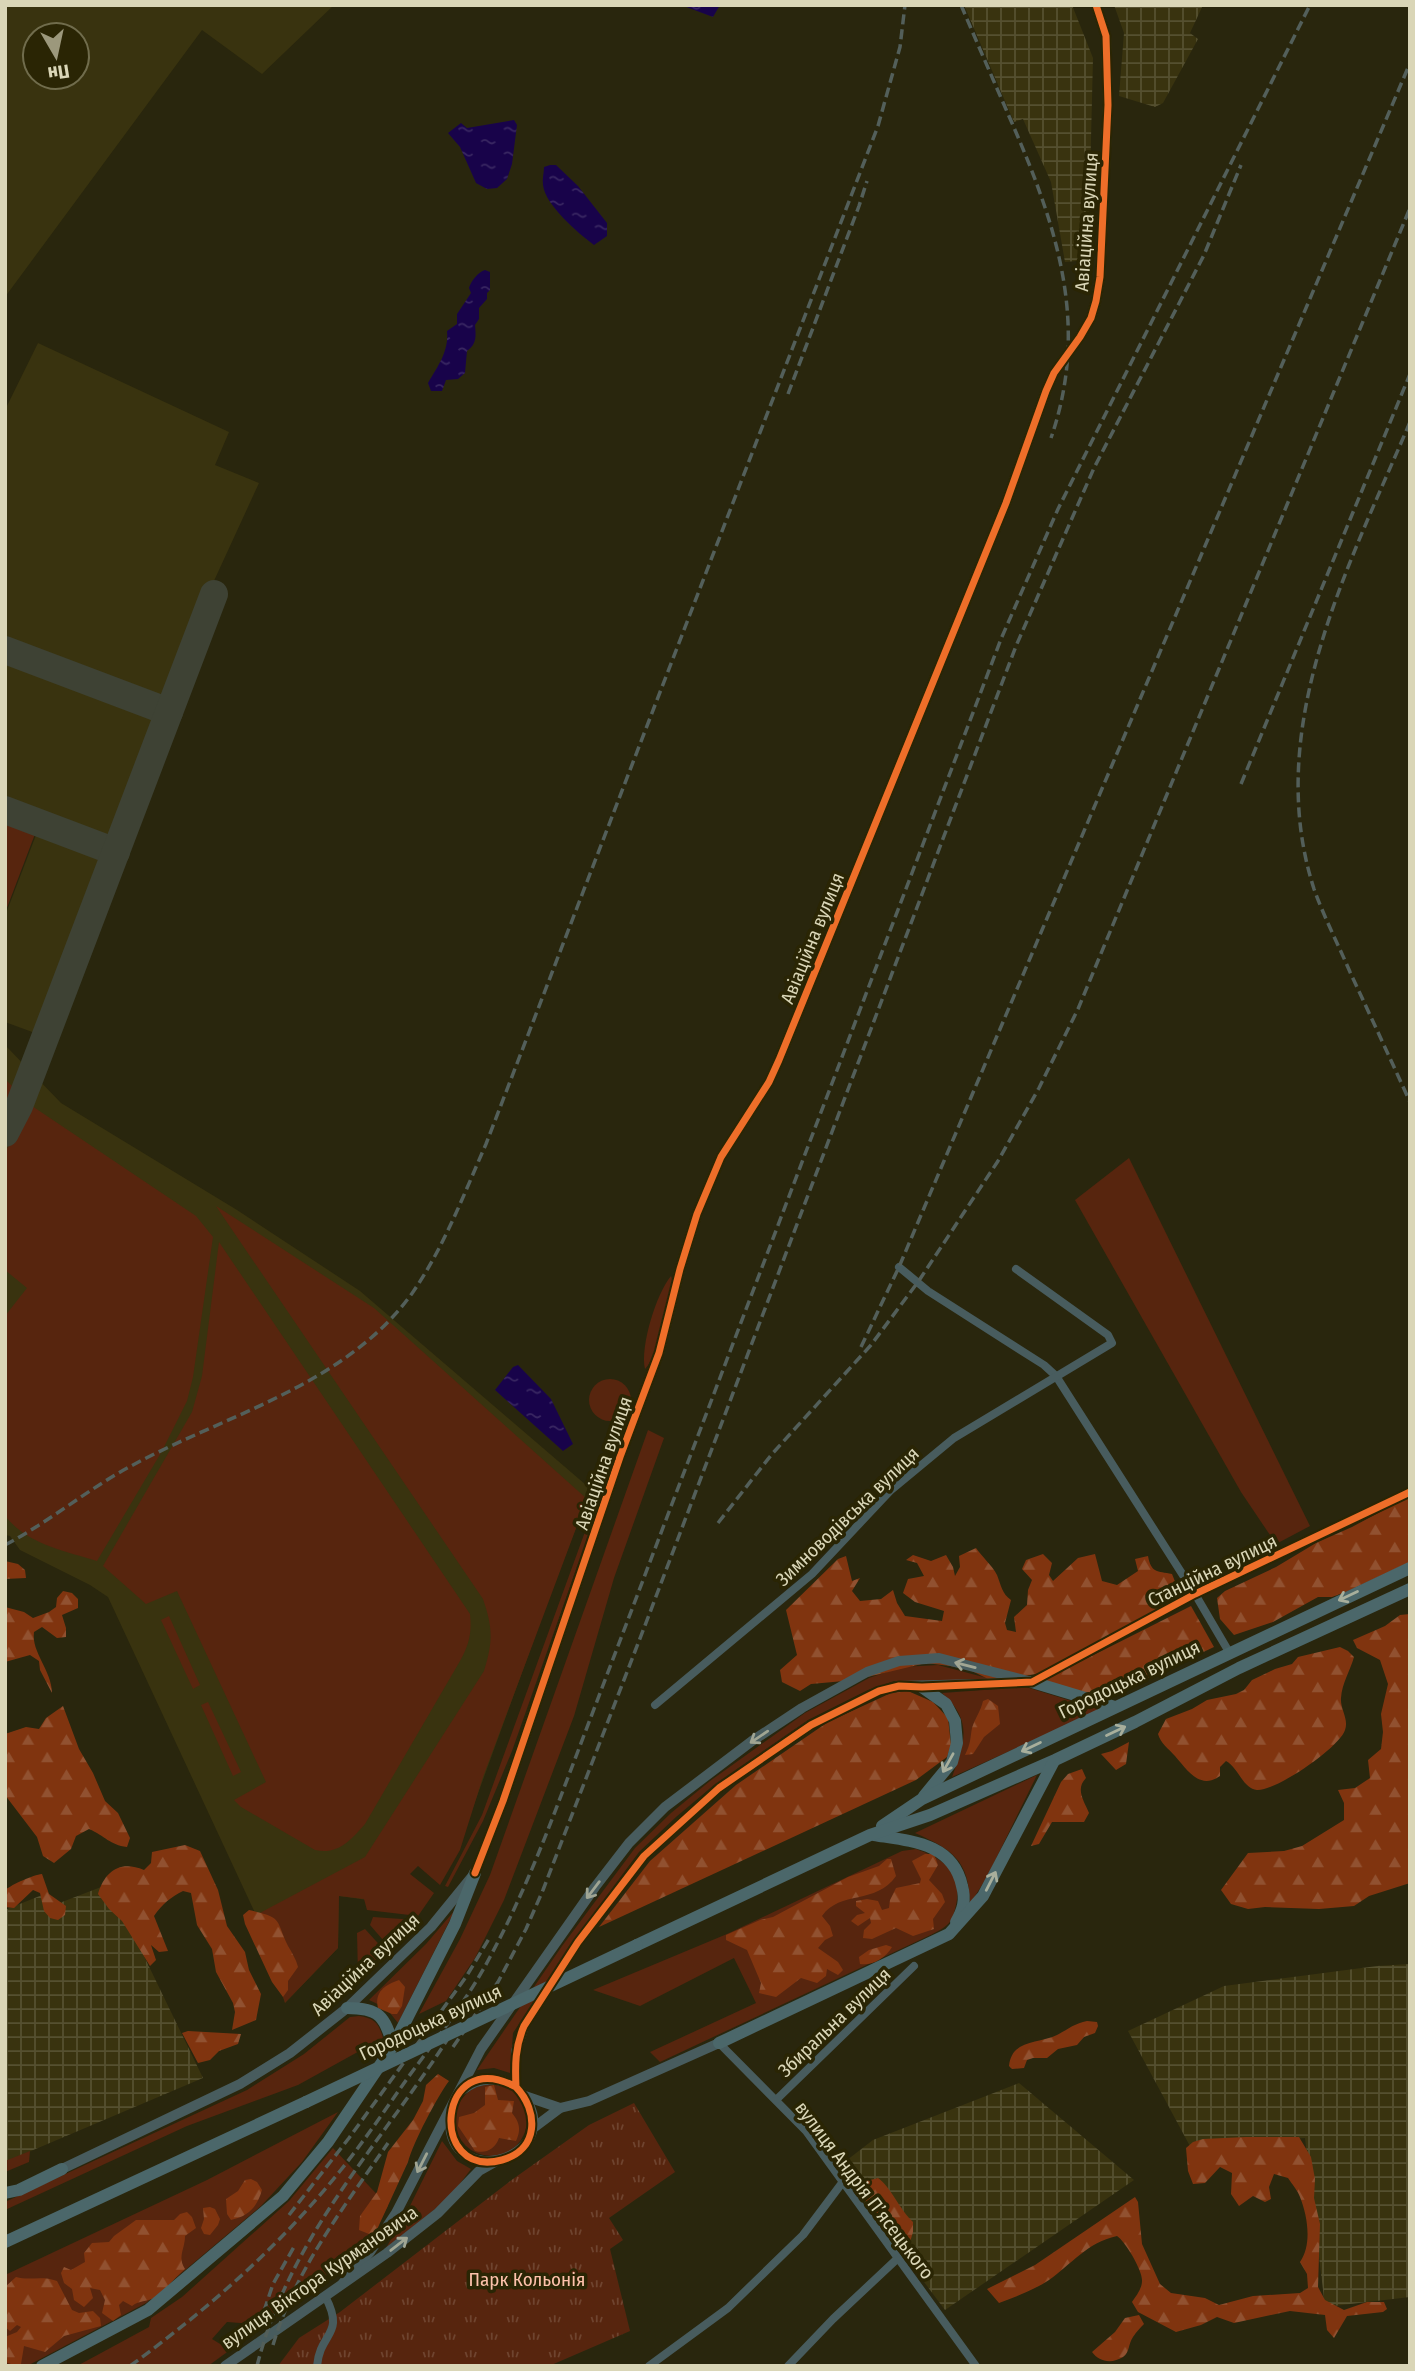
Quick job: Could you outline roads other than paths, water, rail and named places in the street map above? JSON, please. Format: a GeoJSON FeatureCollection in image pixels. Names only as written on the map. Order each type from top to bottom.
{"type":"FeatureCollection","features":[{"type":"Feature","properties":{"kind":"main road","name":"Городоцька вулиця"},"geometry":{"type":"LineString","coordinates":[[870,1835],[922,1799],[1410,1568]]}},
{"type":"Feature","properties":{"kind":"main road","name":"Городоцька вулиця"},"geometry":{"type":"LineString","coordinates":[[5,2242],[870,1835],[930,1815],[1055,1760],[1239,1668],[1410,1589]]}},
{"type":"Feature","properties":{"kind":"main road"},"geometry":{"type":"LineString","coordinates":[[1032,1682],[1115,1707]]}},
{"type":"Feature","properties":{"kind":"main road"},"geometry":{"type":"LineString","coordinates":[[922,1687],[946,1704],[955,1721],[957,1743],[952,1762],[922,1799]]}},
{"type":"Feature","properties":{"kind":"main road"},"geometry":{"type":"LineString","coordinates":[[719,2043],[949,1934],[983,1896],[1055,1760]]}},
{"type":"Feature","properties":{"kind":"main road"},"geometry":{"type":"LineString","coordinates":[[870,1835],[917,1842],[950,1859],[959,1872],[964,1893],[963,1909],[949,1934]]}},
{"type":"Feature","properties":{"kind":"main road"},"geometry":{"type":"LineString","coordinates":[[42,2366],[148,2310],[283,2196],[328,2142],[393,2046],[455,1924],[475,1873]]}},
{"type":"Feature","properties":{"kind":"main road"},"geometry":{"type":"LineString","coordinates":[[347,2008],[363,2008],[378,2013],[388,2026],[393,2046]]}},
{"type":"Feature","properties":{"kind":"main road"},"geometry":{"type":"LineString","coordinates":[[5,2193],[19,2190],[62,2169]]}},
{"type":"Feature","properties":{"kind":"street","name":"Авіаційна вулиця"},"geometry":{"type":"LineString","coordinates":[[62,2169],[240,2084],[290,2053],[347,2008],[431,1927],[475,1873],[503,1801],[659,1353],[680,1269],[698,1214],[721,1157],[769,1082],[1006,503],[1046,391],[1054,373],[1080,337],[1096,301],[1100,277],[1108,105],[1106,36],[1097,5]]}},
{"type":"Feature","properties":{"kind":"street","name":"Станційна вулиця"},"geometry":{"type":"LineString","coordinates":[[899,1267],[928,1291],[1044,1365],[1056,1376],[1229,1652]]}},
{"type":"Feature","properties":{"kind":"street","name":"Зимноводівська вулиця"},"geometry":{"type":"LineString","coordinates":[[655,1705],[812,1574],[890,1491],[954,1438],[1112,1343],[1108,1335],[1016,1269]]}},
{"type":"Feature","properties":{"kind":"street","name":"Станційна вулиця"},"geometry":{"type":"LineString","coordinates":[[1032,1682],[1195,1594],[1410,1492]]}},
{"type":"Feature","properties":{"kind":"street"},"geometry":{"type":"LineString","coordinates":[[343,2283],[370,2252],[396,2213],[481,2049],[629,1843],[665,1807],[752,1741],[802,1708],[867,1672],[899,1661],[939,1658],[1032,1682]]}},
{"type":"Feature","properties":{"kind":"street"},"geometry":{"type":"LineString","coordinates":[[516,2087],[516,2052],[524,2026],[578,1942],[644,1856],[719,1788],[811,1725],[879,1691],[899,1686],[1032,1682]]}},
{"type":"Feature","properties":{"kind":"street","name":"Збиральна вулиця"},"geometry":{"type":"LineString","coordinates":[[776,2100],[914,1966]]}},
{"type":"Feature","properties":{"kind":"street"},"geometry":{"type":"LineString","coordinates":[[532,2129],[560,2108],[589,2101],[719,2043]]}},
{"type":"Feature","properties":{"kind":"street","name":"вулиця Андрія Пʼясецького"},"geometry":{"type":"LineString","coordinates":[[719,2043],[806,2131],[976,2366]]}},
{"type":"Feature","properties":{"kind":"street"},"geometry":{"type":"LineString","coordinates":[[526,2096],[533,2118],[532,2129],[528,2140],[518,2152],[495,2162],[471,2157],[461,2150],[454,2140],[449,2116],[453,2102],[468,2085],[493,2078],[505,2081],[526,2096],[560,2108]]}},
{"type":"Feature","properties":{"kind":"street","name":"вулиця Віктора Курмановича"},"geometry":{"type":"LineString","coordinates":[[225,2366],[387,2253],[438,2213],[479,2171],[495,2162]]}},
{"type":"Feature","properties":{"kind":"street"},"geometry":{"type":"LineString","coordinates":[[649,2366],[728,2308],[803,2235],[842,2183]]}},
{"type":"Feature","properties":{"kind":"street"},"geometry":{"type":"LineString","coordinates":[[788,2366],[833,2319],[898,2259]]}},
{"type":"Feature","properties":{"kind":"street"},"geometry":{"type":"LineString","coordinates":[[317,2366],[318,2355],[334,2328],[334,2312],[325,2296]]}},
{"type":"Feature","properties":{"kind":"water"},"geometry":{"type":"Polygon","coordinates":[[[681,5],[720,5],[713,17],[681,5]]]}},
{"type":"Feature","properties":{"kind":"water"},"geometry":{"type":"Polygon","coordinates":[[[514,120],[517,125],[512,164],[507,179],[497,188],[487,189],[476,183],[460,147],[448,133],[461,123],[467,128],[514,120]]]}},
{"type":"Feature","properties":{"kind":"water"},"geometry":{"type":"Polygon","coordinates":[[[556,165],[578,186],[607,223],[607,236],[594,245],[571,226],[545,193],[544,167],[556,165]]]}},
{"type":"Feature","properties":{"kind":"water"},"geometry":{"type":"Polygon","coordinates":[[[485,270],[490,272],[490,290],[487,299],[479,308],[475,340],[467,351],[465,373],[458,379],[446,380],[442,391],[431,391],[428,383],[445,352],[447,331],[457,324],[457,314],[471,293],[471,283],[485,270]]]}},
{"type":"Feature","properties":{"kind":"water"},"geometry":{"type":"Polygon","coordinates":[[[518,1365],[551,1399],[573,1444],[563,1451],[495,1390],[513,1367],[518,1365]]]}},
{"type":"Feature","properties":{"kind":"railway"},"geometry":{"type":"LineString","coordinates":[[5,1545],[131,1466],[245,1413],[320,1374],[355,1351],[386,1324],[424,1275],[453,1220],[486,1144],[878,126],[900,47],[905,5]]}},
{"type":"Feature","properties":{"kind":"railway"},"geometry":{"type":"LineString","coordinates":[[961,5],[1043,200],[1063,277],[1068,316],[1068,356],[1062,396],[1051,438]]}},
{"type":"Feature","properties":{"kind":"railway"},"geometry":{"type":"LineString","coordinates":[[130,2366],[242,2275],[317,2199],[452,2018],[500,1938],[551,1821],[1001,639],[1058,509],[1310,5]]}},
{"type":"Feature","properties":{"kind":"railway"},"geometry":{"type":"LineString","coordinates":[[861,1347],[899,1267],[1410,63]]}},
{"type":"Feature","properties":{"kind":"railway"},"geometry":{"type":"LineString","coordinates":[[453,2047],[498,1982],[543,1890],[1016,646],[1094,468],[1204,255],[1241,165]]}},
{"type":"Feature","properties":{"kind":"railway"},"geometry":{"type":"LineString","coordinates":[[788,394],[867,181]]}},
{"type":"Feature","properties":{"kind":"railway"},"geometry":{"type":"LineString","coordinates":[[718,1523],[772,1454],[871,1345],[918,1282],[998,1161],[1039,1088],[1078,1009],[1410,208]]}},
{"type":"Feature","properties":{"kind":"railway"},"geometry":{"type":"LineString","coordinates":[[1241,784],[1410,374]]}},
{"type":"Feature","properties":{"kind":"railway"},"geometry":{"type":"LineString","coordinates":[[1410,422],[1339,591],[1320,649],[1305,708],[1298,768],[1301,829],[1314,889],[1410,1102]]}},
{"type":"Feature","properties":{"kind":"railway"},"geometry":{"type":"LineString","coordinates":[[289,2215],[349,2138],[466,1977],[490,1937]]}},
{"type":"Feature","properties":{"kind":"railway"},"geometry":{"type":"LineString","coordinates":[[257,2366],[272,2318],[292,2273],[316,2231],[454,2029]]}},
{"type":"Feature","properties":{"kind":"railway"},"geometry":{"type":"LineString","coordinates":[[273,2345],[282,2317],[307,2265],[388,2143]]}},
{"type":"Feature","properties":{"kind":"railway"},"geometry":{"type":"LineString","coordinates":[[264,2311],[273,2284],[295,2245]]}},
{"type":"Feature","properties":{"kind":"park label","name":"Парк Кольонія"},"geometry":{"type":"Point","coordinates":[527,2279]}}]}
